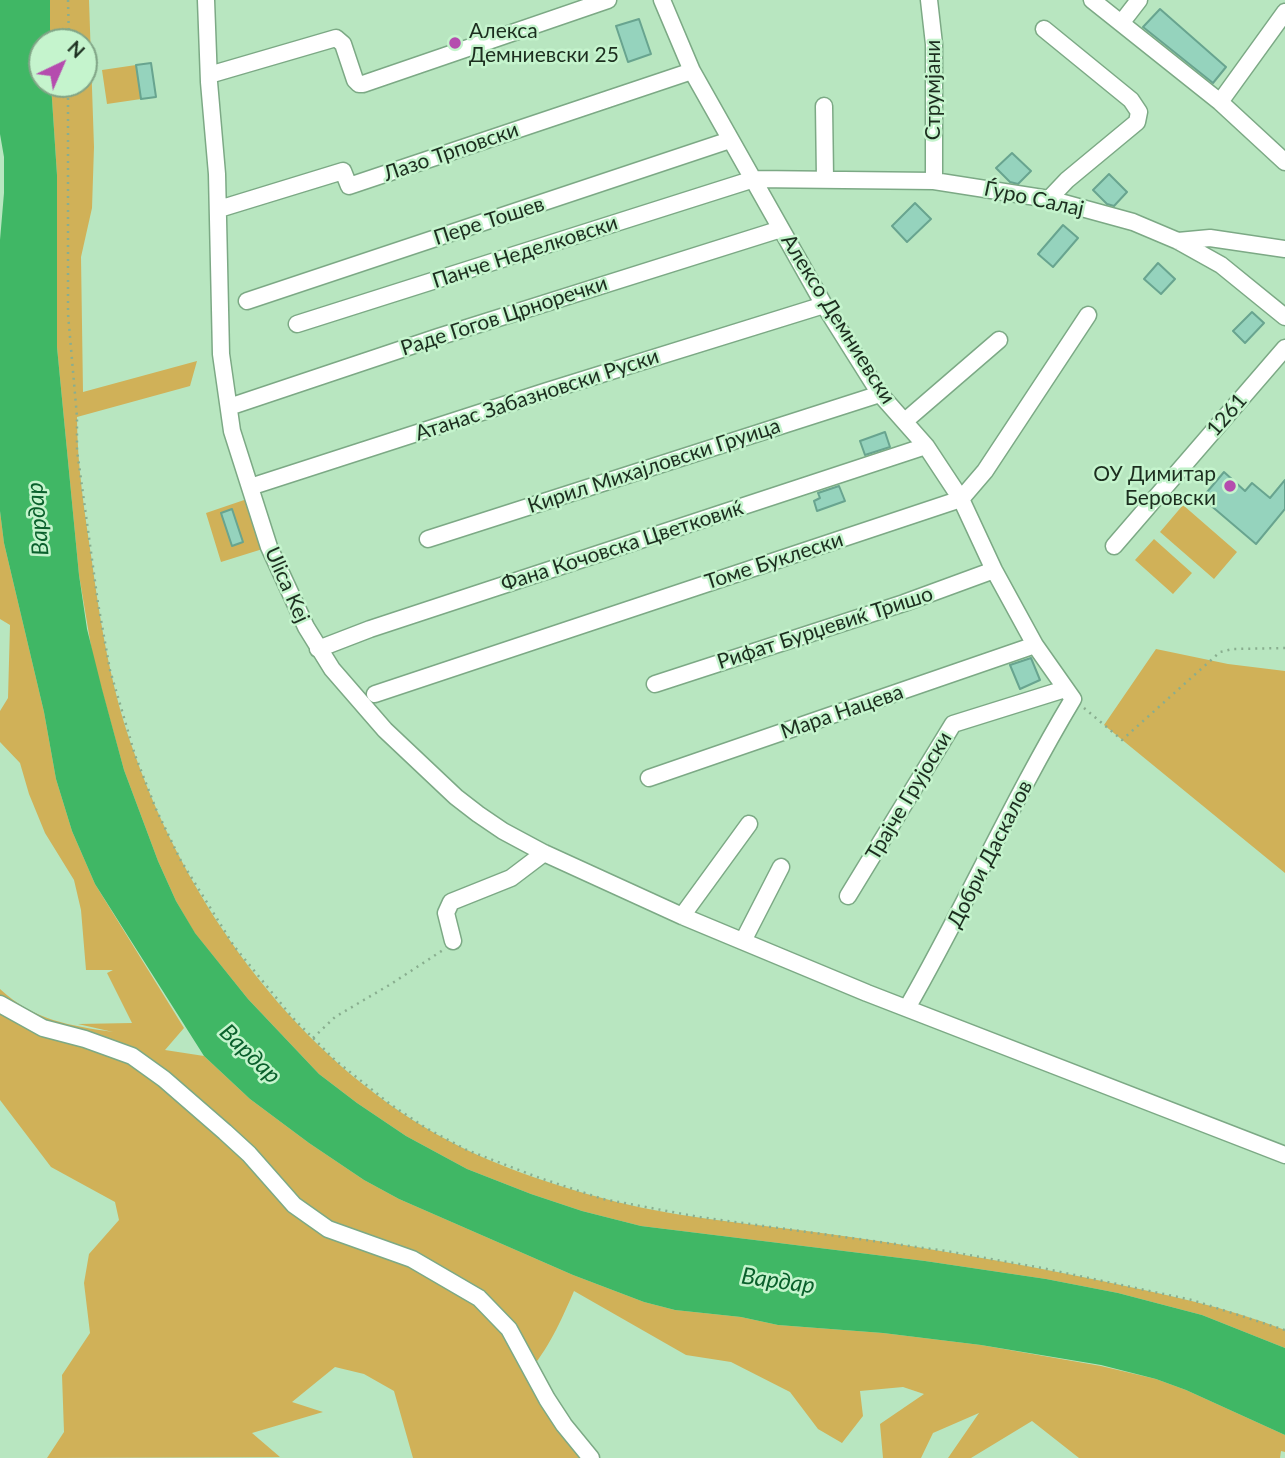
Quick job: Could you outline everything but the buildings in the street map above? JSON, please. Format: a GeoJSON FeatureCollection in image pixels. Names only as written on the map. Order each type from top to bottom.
{"type":"FeatureCollection","features":[{"type":"Feature","properties":{"kind":"street","name":"Ulica Kej"},"geometry":{"type":"LineString","coordinates":[[206,0],[219,209],[221,354],[232,431],[269,547],[318,649],[385,730],[456,797],[503,831],[544,853],[682,916],[907,1008],[1285,1155]]}},
{"type":"Feature","properties":{"kind":"street"},"geometry":{"type":"LineString","coordinates":[[209,75],[334,38],[340,39],[343,44],[355,80],[363,84],[608,0]]}},
{"type":"Feature","properties":{"kind":"street","name":"Алексо Демниевски"},"geometry":{"type":"LineString","coordinates":[[662,0],[692,71],[824,305],[880,394],[926,446],[961,499],[994,570],[1035,645],[1069,694]]}},
{"type":"Feature","properties":{"kind":"street","name":"Струмјани"},"geometry":{"type":"LineString","coordinates":[[929,0],[934,44],[934,181]]}},
{"type":"Feature","properties":{"kind":"street"},"geometry":{"type":"LineString","coordinates":[[1092,0],[1220,103],[1285,162]]}},
{"type":"Feature","properties":{"kind":"street"},"geometry":{"type":"LineString","coordinates":[[1122,22],[1139,0]]}},
{"type":"Feature","properties":{"kind":"street"},"geometry":{"type":"LineString","coordinates":[[1279,0],[1285,5]]}},
{"type":"Feature","properties":{"kind":"street"},"geometry":{"type":"LineString","coordinates":[[1220,103],[1285,12]]}},
{"type":"Feature","properties":{"kind":"street"},"geometry":{"type":"LineString","coordinates":[[1044,29],[1131,100],[1139,112],[1137,122],[1067,180],[1049,200]]}},
{"type":"Feature","properties":{"kind":"street","name":"Лазо Трповски"},"geometry":{"type":"LineString","coordinates":[[219,209],[343,171],[349,186],[692,71]]}},
{"type":"Feature","properties":{"kind":"street"},"geometry":{"type":"LineString","coordinates":[[824,106],[825,178]]}},
{"type":"Feature","properties":{"kind":"street","name":"Пере Тошев"},"geometry":{"type":"LineString","coordinates":[[247,301],[730,140]]}},
{"type":"Feature","properties":{"kind":"street","name":"Ѓуро Салај"},"geometry":{"type":"LineString","coordinates":[[754,179],[934,181],[1049,200],[1133,222],[1178,241],[1221,265],[1285,317]]}},
{"type":"Feature","properties":{"kind":"street","name":"Панче Неделковски"},"geometry":{"type":"LineString","coordinates":[[297,324],[754,179]]}},
{"type":"Feature","properties":{"kind":"street","name":"Раде Гогов Црноречки"},"geometry":{"type":"LineString","coordinates":[[229,407],[438,337],[781,229]]}},
{"type":"Feature","properties":{"kind":"street"},"geometry":{"type":"LineString","coordinates":[[1178,241],[1210,238],[1285,249]]}},
{"type":"Feature","properties":{"kind":"street","name":"Атанас Забазновски Руски"},"geometry":{"type":"LineString","coordinates":[[250,487],[547,390],[824,305]]}},
{"type":"Feature","properties":{"kind":"street"},"geometry":{"type":"LineString","coordinates":[[961,499],[985,471],[1088,315]]}},
{"type":"Feature","properties":{"kind":"street"},"geometry":{"type":"LineString","coordinates":[[905,421],[999,340]]}},
{"type":"Feature","properties":{"kind":"street","name":"1261"},"geometry":{"type":"LineString","coordinates":[[1114,546],[1285,348]]}},
{"type":"Feature","properties":{"kind":"street","name":"Кирил Михајловски Груица"},"geometry":{"type":"LineString","coordinates":[[428,539],[880,394]]}},
{"type":"Feature","properties":{"kind":"street","name":"Фана Кочовска Цветковиќ"},"geometry":{"type":"LineString","coordinates":[[318,649],[370,629],[926,446]]}},
{"type":"Feature","properties":{"kind":"street","name":"Томе Буклески"},"geometry":{"type":"LineString","coordinates":[[376,694],[961,499]]}},
{"type":"Feature","properties":{"kind":"street","name":"Рифат Бурџевиќ Тришо"},"geometry":{"type":"LineString","coordinates":[[655,684],[904,603],[994,570]]}},
{"type":"Feature","properties":{"kind":"street","name":"Мара Нацева"},"geometry":{"type":"LineString","coordinates":[[649,778],[1035,645]]}},
{"type":"Feature","properties":{"kind":"street","name":"Трајче Грујоски"},"geometry":{"type":"LineString","coordinates":[[848,896],[953,724],[1069,694]]}},
{"type":"Feature","properties":{"kind":"street","name":"Добри Даскалов"},"geometry":{"type":"LineString","coordinates":[[907,1008],[943,947],[1046,745],[1069,694]]}},
{"type":"Feature","properties":{"kind":"street"},"geometry":{"type":"LineString","coordinates":[[682,916],[749,824]]}},
{"type":"Feature","properties":{"kind":"street"},"geometry":{"type":"LineString","coordinates":[[452,943],[447,919],[448,905],[511,878],[544,853]]}},
{"type":"Feature","properties":{"kind":"street"},"geometry":{"type":"LineString","coordinates":[[743,941],[781,867]]}},
{"type":"Feature","properties":{"kind":"street"},"geometry":{"type":"LineString","coordinates":[[0,1004],[43,1028],[85,1039],[132,1056],[164,1079],[250,1154],[294,1205],[328,1229],[412,1259],[479,1298],[509,1329],[547,1399],[591,1458]]}},
{"type":"Feature","properties":{"kind":"path"},"geometry":{"type":"LineString","coordinates":[[68,0],[69,28]]}},
{"type":"Feature","properties":{"kind":"path"},"geometry":{"type":"LineString","coordinates":[[1069,694],[1122,740],[1220,652],[1233,649],[1285,648]]}},
{"type":"Feature","properties":{"kind":"path"},"geometry":{"type":"LineString","coordinates":[[313,1038],[335,1017],[391,985],[452,943]]}},
{"type":"Feature","properties":{"kind":"shaded area"},"geometry":{"type":"Polygon","coordinates":[[[50,0],[89,0],[90,28],[50,28],[50,0]]]}},
{"type":"Feature","properties":{"kind":"shaded area"},"geometry":{"type":"Polygon","coordinates":[[[136,65],[141,99],[107,104],[102,70],[136,65]]]}},
{"type":"Feature","properties":{"kind":"shaded area"},"geometry":{"type":"Polygon","coordinates":[[[52,98],[92,98],[92,208],[81,257],[83,392],[197,361],[190,386],[77,417],[84,508],[99,611],[108,660],[127,732],[157,810],[214,917],[249,967],[288,1013],[330,1056],[376,1095],[446,1140],[489,1160],[557,1185],[654,1210],[959,1254],[1172,1296],[1240,1314],[1285,1330],[1285,1348],[1202,1315],[1118,1293],[925,1261],[641,1226],[582,1211],[467,1169],[406,1136],[319,1074],[248,999],[194,932],[158,861],[124,770],[93,658],[79,575],[57,347],[57,175],[52,98]]]}},
{"type":"Feature","properties":{"kind":"shaded area"},"geometry":{"type":"Polygon","coordinates":[[[253,497],[269,547],[221,562],[206,513],[253,497]]]}},
{"type":"Feature","properties":{"kind":"shaded area"},"geometry":{"type":"Polygon","coordinates":[[[1183,505],[1237,552],[1214,579],[1160,532],[1183,505]]]}},
{"type":"Feature","properties":{"kind":"shaded area"},"geometry":{"type":"Polygon","coordinates":[[[0,511],[4,543],[44,712],[56,779],[72,831],[95,884],[184,1028],[165,1050],[204,1056],[250,1099],[309,1143],[364,1180],[399,1199],[573,1275],[644,1302],[675,1310],[741,1317],[778,1325],[883,1333],[981,1345],[1101,1366],[1156,1379],[1186,1390],[1285,1435],[1285,1452],[1281,1451],[1280,1458],[1079,1458],[1032,1421],[971,1458],[948,1458],[979,1413],[933,1433],[921,1458],[883,1458],[880,1424],[924,1394],[903,1387],[860,1391],[863,1416],[842,1443],[818,1429],[790,1392],[731,1362],[686,1355],[574,1291],[548,1345],[527,1374],[584,1458],[413,1458],[394,1391],[364,1374],[335,1367],[292,1402],[323,1412],[252,1433],[280,1457],[47,1458],[64,1432],[62,1375],[90,1333],[84,1283],[89,1254],[119,1220],[115,1202],[51,1167],[0,1100],[0,989],[39,1015],[67,1024],[113,1032],[78,1024],[132,1023],[107,973],[113,970],[86,970],[81,910],[74,880],[45,833],[20,763],[0,742],[0,711],[8,698],[10,625],[0,619],[0,511]]]}},
{"type":"Feature","properties":{"kind":"shaded area"},"geometry":{"type":"Polygon","coordinates":[[[1154,539],[1192,573],[1173,594],[1135,560],[1154,539]]]}},
{"type":"Feature","properties":{"kind":"shaded area"},"geometry":{"type":"Polygon","coordinates":[[[1156,649],[1228,664],[1285,671],[1285,873],[1104,725],[1156,649]]]}},
{"type":"Feature","properties":{"kind":"water","name":"Вардар"},"geometry":{"type":"Polygon","coordinates":[[[0,0],[50,0],[50,28],[28,28],[28,98],[52,98],[57,175],[57,347],[79,575],[87,629],[102,689],[124,770],[176,901],[195,933],[248,999],[319,1074],[406,1136],[467,1169],[582,1211],[641,1226],[925,1261],[1046,1279],[1118,1293],[1202,1315],[1285,1348],[1285,1435],[1186,1390],[1101,1365],[981,1345],[883,1333],[778,1325],[741,1317],[675,1310],[644,1302],[573,1275],[399,1199],[364,1180],[250,1099],[204,1056],[95,884],[72,831],[56,779],[44,712],[4,543],[0,511],[0,240],[4,157],[0,134],[0,0]]]}},
{"type":"Feature","properties":{"kind":"place","name":"Алекса Демниевски 25"},"geometry":{"type":"Point","coordinates":[455,43]}},
{"type":"Feature","properties":{"kind":"place","name":"ОУ Димитар Беровски"},"geometry":{"type":"Point","coordinates":[1230,486]}}]}
